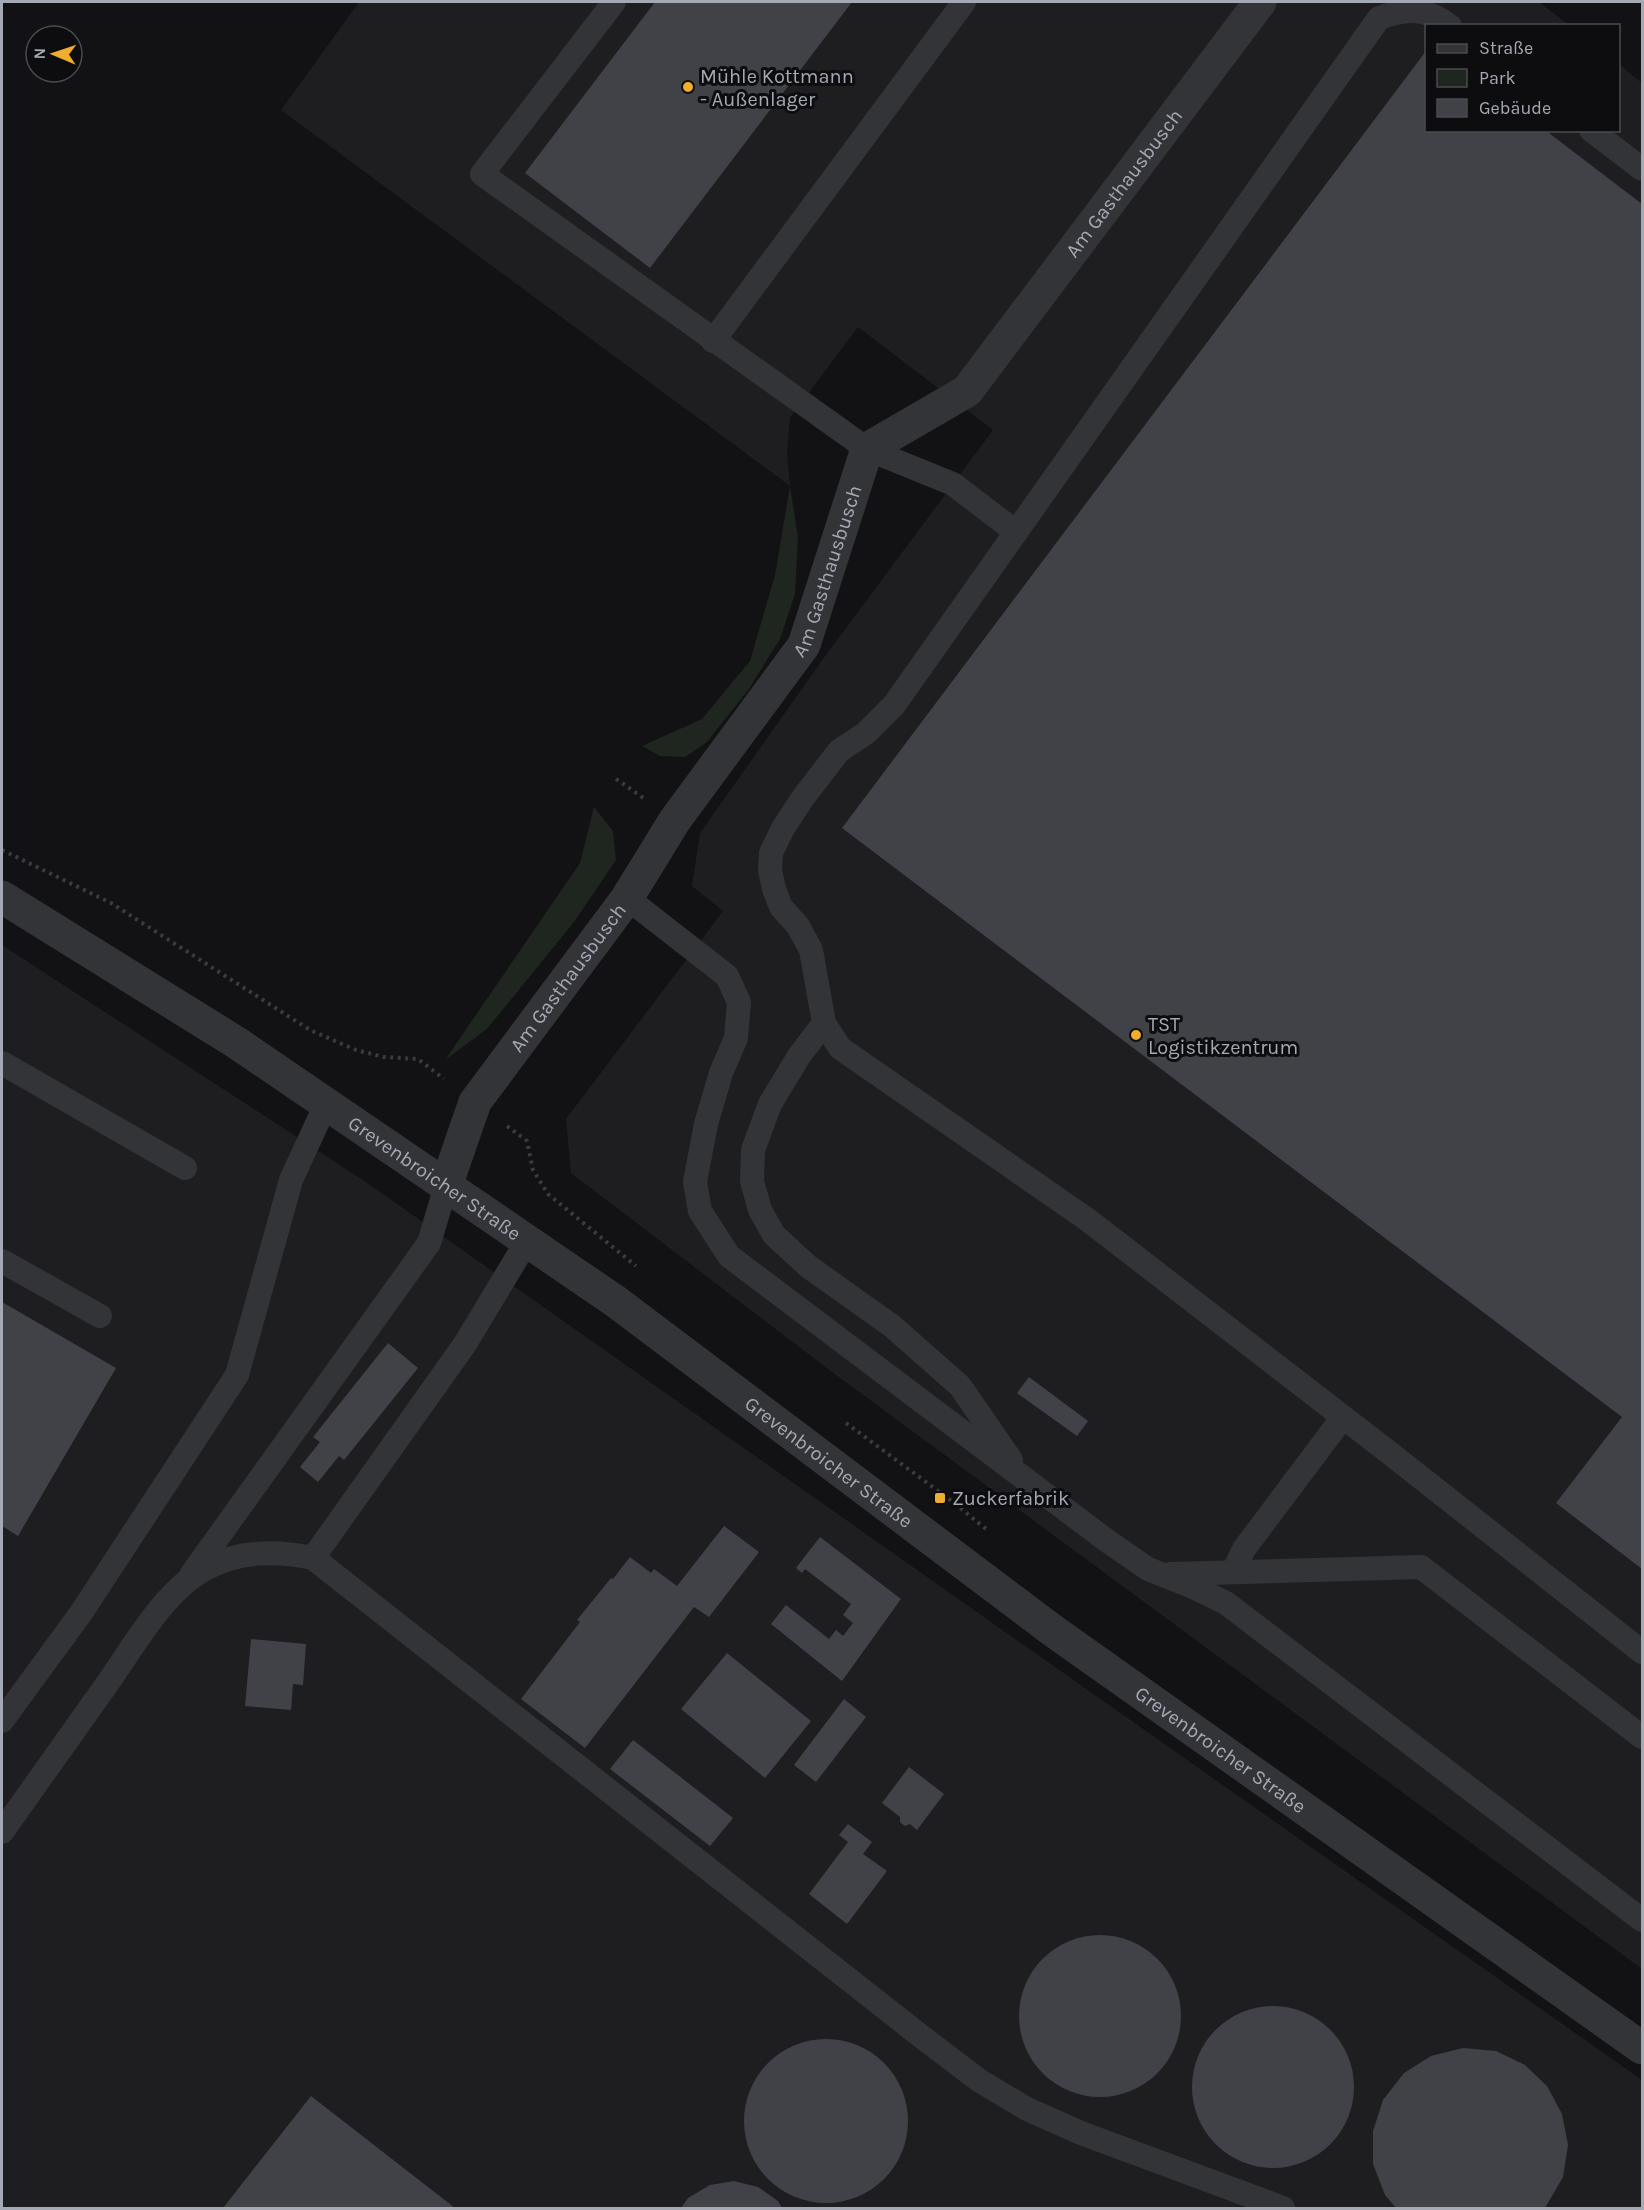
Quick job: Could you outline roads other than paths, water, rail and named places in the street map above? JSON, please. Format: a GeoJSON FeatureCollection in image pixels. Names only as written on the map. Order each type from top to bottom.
{"type":"FeatureCollection","features":[{"type":"Feature","properties":{"kind":"street","name":"Am Gasthausbusch"},"geometry":{"type":"LineString","coordinates":[[446,1186],[475,1102],[627,898],[675,820],[804,645],[867,449],[967,391],[1260,2]]}},
{"type":"Feature","properties":{"kind":"street","name":"Grevenbroicher Straße"},"geometry":{"type":"LineString","coordinates":[[2,897],[237,1042],[615,1300],[1052,1630],[1642,2048]]}},
{"type":"Feature","properties":{"kind":"lane"},"geometry":{"type":"LineString","coordinates":[[614,2],[482,174],[867,449],[953,484],[1016,532]]}},
{"type":"Feature","properties":{"kind":"lane"},"geometry":{"type":"LineString","coordinates":[[713,341],[964,2]]}},
{"type":"Feature","properties":{"kind":"lane"},"geometry":{"type":"LineString","coordinates":[[1446,24],[1424,12],[1402,10],[1379,18],[894,705],[866,733],[839,751],[802,799],[782,830],[771,853],[770,870],[781,907],[798,926],[811,950],[824,1023],[840,1048],[1088,1220],[1642,1652]]}},
{"type":"Feature","properties":{"kind":"lane"},"geometry":{"type":"LineString","coordinates":[[1594,132],[1642,169]]}},
{"type":"Feature","properties":{"kind":"lane"},"geometry":{"type":"LineString","coordinates":[[627,898],[728,976],[739,1002],[736,1038],[721,1073],[706,1124],[694,1182],[700,1211],[729,1256],[1106,1540],[1148,1569],[1226,1603],[1642,1920]]}},
{"type":"Feature","properties":{"kind":"lane"},"geometry":{"type":"LineString","coordinates":[[824,1023],[799,1056],[770,1104],[753,1150],[752,1181],[760,1210],[774,1235],[809,1267],[892,1326],[960,1386],[1023,1477]]}},
{"type":"Feature","properties":{"kind":"lane"},"geometry":{"type":"LineString","coordinates":[[2,1063],[185,1168]]}},
{"type":"Feature","properties":{"kind":"lane"},"geometry":{"type":"LineString","coordinates":[[2,1721],[81,1613],[237,1375],[291,1180],[326,1104]]}},
{"type":"Feature","properties":{"kind":"lane"},"geometry":{"type":"LineString","coordinates":[[186,1582],[429,1243],[446,1186]]}},
{"type":"Feature","properties":{"kind":"lane"},"geometry":{"type":"LineString","coordinates":[[314,1558],[465,1344],[526,1241]]}},
{"type":"Feature","properties":{"kind":"lane"},"geometry":{"type":"LineString","coordinates":[[2,1261],[100,1316]]}},
{"type":"Feature","properties":{"kind":"lane"},"geometry":{"type":"LineString","coordinates":[[1233,1572],[1244,1548],[1343,1417]]}},
{"type":"Feature","properties":{"kind":"lane"},"geometry":{"type":"LineString","coordinates":[[2,1832],[152,1621],[171,1596],[186,1582],[206,1568],[241,1556],[287,1553],[314,1558],[922,2037],[980,2080],[1027,2109],[1081,2133],[1283,2208]]}},
{"type":"Feature","properties":{"kind":"lane"},"geometry":{"type":"LineString","coordinates":[[1162,1574],[1420,1567],[1642,1737]]}},
{"type":"Feature","properties":{"kind":"place","name":"Mühle Kottmann - Außenlager"},"geometry":{"type":"Point","coordinates":[688,87]}},
{"type":"Feature","properties":{"kind":"place","name":"TST Logistikzentrum"},"geometry":{"type":"Point","coordinates":[1136,1035]}},
{"type":"Feature","properties":{"kind":"place","name":"Zuckerfabrik"},"geometry":{"type":"Point","coordinates":[940,1498]}}]}
